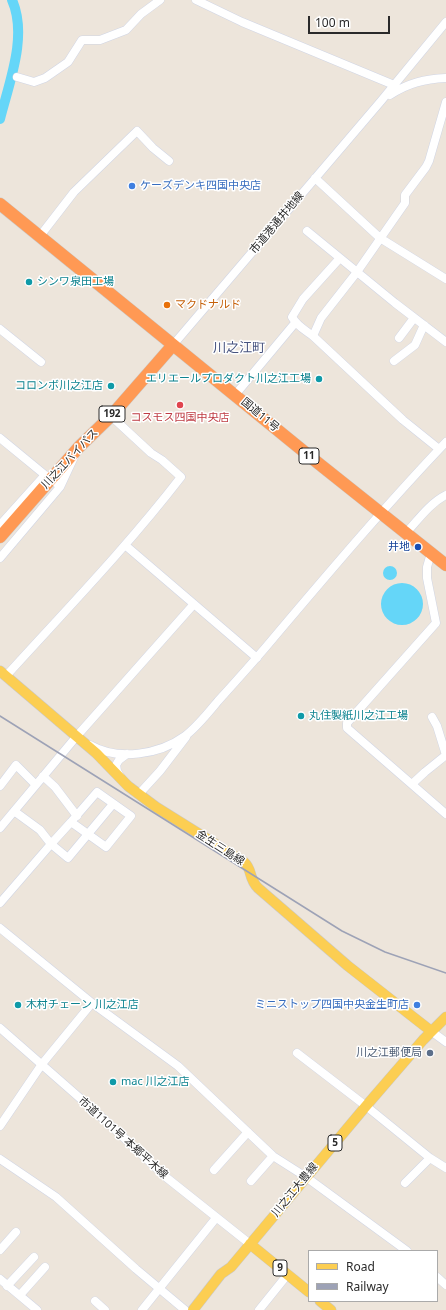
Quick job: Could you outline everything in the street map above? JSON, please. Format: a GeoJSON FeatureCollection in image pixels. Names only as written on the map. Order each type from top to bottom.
{"type":"FeatureCollection","features":[{"type":"Feature","properties":{"kind":"highway","name":"国道11号"},"geometry":{"type":"LineString","coordinates":[[0,204],[318,463],[446,565]]}},
{"type":"Feature","properties":{"kind":"highway","name":"川之江バイパス"},"geometry":{"type":"LineString","coordinates":[[0,537],[52,480],[79,447],[111,416],[173,345]]}},
{"type":"Feature","properties":{"kind":"main road","name":"金生三島線"},"geometry":{"type":"LineString","coordinates":[[3,674],[47,710],[110,766],[128,786],[156,806],[244,862],[249,869],[253,883],[258,888],[348,966],[431,1031]]}},
{"type":"Feature","properties":{"kind":"main road","name":"川之江大豊線"},"geometry":{"type":"LineString","coordinates":[[193,1310],[221,1274],[231,1267],[366,1106],[431,1031],[446,1017]]}},
{"type":"Feature","properties":{"kind":"main road","name":"9"},"geometry":{"type":"LineString","coordinates":[[250,1244],[308,1291]]}},
{"type":"Feature","properties":{"kind":"main road"},"geometry":{"type":"LineString","coordinates":[[321,1302],[331,1310]]}},
{"type":"Feature","properties":{"kind":"street"},"geometry":{"type":"LineString","coordinates":[[17,77],[34,82],[45,78],[68,62],[82,40],[100,40],[126,30],[141,14],[160,0]]}},
{"type":"Feature","properties":{"kind":"street"},"geometry":{"type":"LineString","coordinates":[[196,0],[242,22],[394,85]]}},
{"type":"Feature","properties":{"kind":"street","name":"市道港通井地線"},"geometry":{"type":"LineString","coordinates":[[173,345],[381,102],[446,22]]}},
{"type":"Feature","properties":{"kind":"street","name":"市道港通井地線"},"geometry":{"type":"LineString","coordinates":[[381,102],[399,89],[416,82],[446,78]]}},
{"type":"Feature","properties":{"kind":"street"},"geometry":{"type":"LineString","coordinates":[[313,336],[321,318],[357,272],[406,203],[405,194],[429,161],[446,102]]}},
{"type":"Feature","properties":{"kind":"street"},"geometry":{"type":"LineString","coordinates":[[40,236],[74,192],[137,131],[153,148],[169,161]]}},
{"type":"Feature","properties":{"kind":"street"},"geometry":{"type":"LineString","coordinates":[[315,178],[380,238],[446,279]]}},
{"type":"Feature","properties":{"kind":"street"},"geometry":{"type":"LineString","coordinates":[[307,231],[414,318],[446,342]]}},
{"type":"Feature","properties":{"kind":"street"},"geometry":{"type":"LineString","coordinates":[[340,258],[298,306],[292,317],[302,329],[313,336],[403,420],[439,450]]}},
{"type":"Feature","properties":{"kind":"street"},"geometry":{"type":"LineString","coordinates":[[399,338],[414,318]]}},
{"type":"Feature","properties":{"kind":"street"},"geometry":{"type":"LineString","coordinates":[[236,395],[296,323]]}},
{"type":"Feature","properties":{"kind":"street"},"geometry":{"type":"LineString","coordinates":[[394,361],[415,344],[424,325]]}},
{"type":"Feature","properties":{"kind":"street"},"geometry":{"type":"LineString","coordinates":[[0,329],[41,362]]}},
{"type":"Feature","properties":{"kind":"street"},"geometry":{"type":"LineString","coordinates":[[3,674],[125,545],[181,477],[111,416]]}},
{"type":"Feature","properties":{"kind":"street"},"geometry":{"type":"LineString","coordinates":[[0,438],[52,480]]}},
{"type":"Feature","properties":{"kind":"street"},"geometry":{"type":"LineString","coordinates":[[78,739],[94,748],[127,754],[155,750],[185,736],[257,658],[381,513],[446,442]]}},
{"type":"Feature","properties":{"kind":"street"},"geometry":{"type":"LineString","coordinates":[[0,525],[52,480]]}},
{"type":"Feature","properties":{"kind":"street"},"geometry":{"type":"LineString","coordinates":[[0,558],[52,480]]}},
{"type":"Feature","properties":{"kind":"street"},"geometry":{"type":"LineString","coordinates":[[406,533],[431,506],[440,498],[446,496]]}},
{"type":"Feature","properties":{"kind":"street"},"geometry":{"type":"LineString","coordinates":[[125,545],[257,658]]}},
{"type":"Feature","properties":{"kind":"street"},"geometry":{"type":"LineString","coordinates":[[431,553],[427,567],[427,578],[436,623],[347,723],[347,728],[446,814]]}},
{"type":"Feature","properties":{"kind":"street"},"geometry":{"type":"LineString","coordinates":[[1,826],[194,604]]}},
{"type":"Feature","properties":{"kind":"street"},"geometry":{"type":"LineString","coordinates":[[412,784],[446,755],[437,726],[432,717]]}},
{"type":"Feature","properties":{"kind":"street"},"geometry":{"type":"LineString","coordinates":[[139,794],[160,771],[193,728]]}},
{"type":"Feature","properties":{"kind":"street"},"geometry":{"type":"LineString","coordinates":[[110,766],[109,760],[111,756],[116,753]]}},
{"type":"Feature","properties":{"kind":"street"},"geometry":{"type":"LineString","coordinates":[[121,778],[117,771],[116,765],[119,760],[127,754]]}},
{"type":"Feature","properties":{"kind":"street"},"geometry":{"type":"LineString","coordinates":[[0,786],[16,765],[36,785]]}},
{"type":"Feature","properties":{"kind":"street"},"geometry":{"type":"LineString","coordinates":[[0,903],[74,819],[97,792],[131,816],[106,847],[88,834],[74,819],[55,787],[43,776]]}},
{"type":"Feature","properties":{"kind":"street"},"geometry":{"type":"LineString","coordinates":[[14,811],[40,830],[51,844],[68,858],[114,804]]}},
{"type":"Feature","properties":{"kind":"street"},"geometry":{"type":"LineString","coordinates":[[0,928],[92,1003],[178,1066],[273,1156],[306,1177],[406,1250]]}},
{"type":"Feature","properties":{"kind":"street"},"geometry":{"type":"LineString","coordinates":[[0,1126],[42,1064],[92,1003]]}},
{"type":"Feature","properties":{"kind":"street","name":"市道1101号 本郷平木線"},"geometry":{"type":"LineString","coordinates":[[0,1028],[42,1064],[167,1178],[250,1244]]}},
{"type":"Feature","properties":{"kind":"street"},"geometry":{"type":"LineString","coordinates":[[431,1031],[446,1042]]}},
{"type":"Feature","properties":{"kind":"street"},"geometry":{"type":"LineString","coordinates":[[297,1053],[430,1158],[446,1168]]}},
{"type":"Feature","properties":{"kind":"street"},"geometry":{"type":"LineString","coordinates":[[214,1170],[248,1132]]}},
{"type":"Feature","properties":{"kind":"street"},"geometry":{"type":"LineString","coordinates":[[251,1181],[273,1156]]}},
{"type":"Feature","properties":{"kind":"street"},"geometry":{"type":"LineString","coordinates":[[405,1183],[430,1158]]}},
{"type":"Feature","properties":{"kind":"street"},"geometry":{"type":"LineString","coordinates":[[0,1159],[56,1197],[159,1289],[185,1310]]}},
{"type":"Feature","properties":{"kind":"street"},"geometry":{"type":"LineString","coordinates":[[142,1310],[216,1218]]}},
{"type":"Feature","properties":{"kind":"street"},"geometry":{"type":"LineString","coordinates":[[0,1250],[16,1232]]}},
{"type":"Feature","properties":{"kind":"street"},"geometry":{"type":"LineString","coordinates":[[7,1286],[34,1257]]}},
{"type":"Feature","properties":{"kind":"street"},"geometry":{"type":"LineString","coordinates":[[20,1295],[45,1267]]}},
{"type":"Feature","properties":{"kind":"street"},"geometry":{"type":"LineString","coordinates":[[259,1310],[288,1274]]}},
{"type":"Feature","properties":{"kind":"street"},"geometry":{"type":"LineString","coordinates":[[438,1278],[446,1285]]}},
{"type":"Feature","properties":{"kind":"street"},"geometry":{"type":"LineString","coordinates":[[0,1279],[37,1310]]}},
{"type":"Feature","properties":{"kind":"street"},"geometry":{"type":"LineString","coordinates":[[94,1301],[105,1310]]}},
{"type":"Feature","properties":{"kind":"water"},"geometry":{"type":"Polygon","coordinates":[[[387,566],[393,566],[397,570],[397,576],[393,580],[387,580],[383,576],[383,570],[387,566]]]}},
{"type":"Feature","properties":{"kind":"water"},"geometry":{"type":"Polygon","coordinates":[[[398,583],[406,583],[414,586],[420,592],[423,604],[420,616],[414,622],[406,625],[398,625],[390,622],[384,616],[381,608],[381,600],[384,592],[390,586],[398,583]]]}},
{"type":"Feature","properties":{"kind":"waterway"},"geometry":{"type":"LineString","coordinates":[[0,119],[12,75],[18,44],[16,14],[12,0]]}},
{"type":"Feature","properties":{"kind":"railway"},"geometry":{"type":"LineString","coordinates":[[0,716],[342,931],[385,952],[446,973]]}},
{"type":"Feature","properties":{"kind":"place","name":"ケーズデンキ四国中央店"},"geometry":{"type":"Point","coordinates":[132,186]}},
{"type":"Feature","properties":{"kind":"place","name":"シンワ泉田工場"},"geometry":{"type":"Point","coordinates":[29,282]}},
{"type":"Feature","properties":{"kind":"place","name":"マクドナルド"},"geometry":{"type":"Point","coordinates":[167,305]}},
{"type":"Feature","properties":{"kind":"place","name":"エリエールプロダクト川之江工場"},"geometry":{"type":"Point","coordinates":[319,379]}},
{"type":"Feature","properties":{"kind":"place","name":"コロンボ川之江店"},"geometry":{"type":"Point","coordinates":[111,386]}},
{"type":"Feature","properties":{"kind":"place","name":"コスモス四国中央店"},"geometry":{"type":"Point","coordinates":[180,405]}},
{"type":"Feature","properties":{"kind":"place","name":"井地"},"geometry":{"type":"Point","coordinates":[418,547]}},
{"type":"Feature","properties":{"kind":"place","name":"丸住製紙川之江工場"},"geometry":{"type":"Point","coordinates":[301,716]}},
{"type":"Feature","properties":{"kind":"place","name":"木村チェーン 川之江店"},"geometry":{"type":"Point","coordinates":[18,1005]}},
{"type":"Feature","properties":{"kind":"place","name":"ミニストップ四国中央金生町店"},"geometry":{"type":"Point","coordinates":[417,1005]}},
{"type":"Feature","properties":{"kind":"place","name":"川之江郵便局"},"geometry":{"type":"Point","coordinates":[430,1053]}},
{"type":"Feature","properties":{"kind":"place","name":"mac 川之江店"},"geometry":{"type":"Point","coordinates":[113,1082]}},
{"type":"Feature","properties":{"kind":"district","name":"川之江町"},"geometry":{"type":"Point","coordinates":[239,348]}}]}
